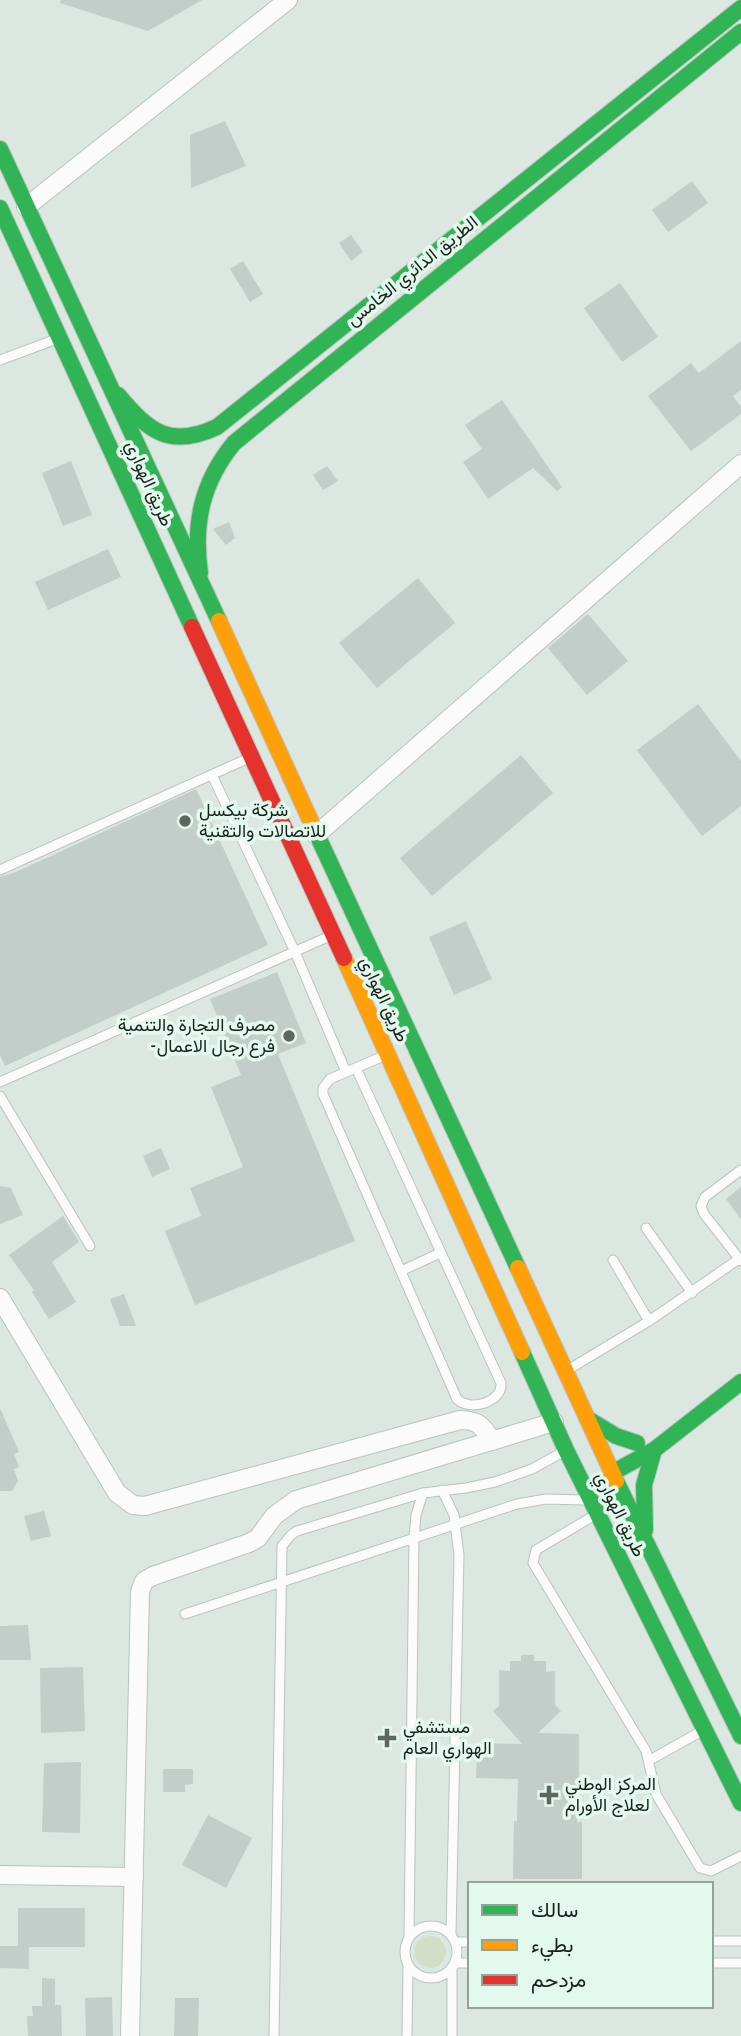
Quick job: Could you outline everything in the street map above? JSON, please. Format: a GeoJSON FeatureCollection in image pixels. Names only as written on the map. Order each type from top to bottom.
{"type":"FeatureCollection","features":[{"type":"Feature","properties":{"kind":"main road","name":"الطريق الدائري الخامس"},"geometry":{"type":"LineString","coordinates":[[108,383],[142,421],[157,433],[184,439],[195,438],[211,431],[741,8]]}},
{"type":"Feature","properties":{"kind":"main road","name":"الطريق الدائري الخامس"},"geometry":{"type":"LineString","coordinates":[[206,591],[197,556],[197,520],[206,485],[229,449],[741,32]]}},
{"type":"Feature","properties":{"kind":"main road","name":"طريق الهواري"},"geometry":{"type":"LineString","coordinates":[[0,149],[646,1545],[741,1736]]}},
{"type":"Feature","properties":{"kind":"main road","name":"طريق الهواري"},"geometry":{"type":"LineString","coordinates":[[0,208],[331,935],[388,1054],[566,1450],[741,1803]]}},
{"type":"Feature","properties":{"kind":"main road"},"geometry":{"type":"LineString","coordinates":[[352,978],[377,967]]}},
{"type":"Feature","properties":{"kind":"main road"},"geometry":{"type":"LineString","coordinates":[[612,1472],[659,1444],[741,1382]]}},
{"type":"Feature","properties":{"kind":"main road"},"geometry":{"type":"LineString","coordinates":[[588,1419],[616,1436],[637,1443],[659,1444]]}},
{"type":"Feature","properties":{"kind":"main road"},"geometry":{"type":"LineString","coordinates":[[605,1455],[637,1443]]}},
{"type":"Feature","properties":{"kind":"main road"},"geometry":{"type":"LineString","coordinates":[[646,1545],[644,1485],[659,1444]]}},
{"type":"Feature","properties":{"kind":"street"},"geometry":{"type":"LineString","coordinates":[[26,208],[288,0]]}},
{"type":"Feature","properties":{"kind":"street"},"geometry":{"type":"LineString","coordinates":[[316,835],[741,464]]}},
{"type":"Feature","properties":{"kind":"street"},"geometry":{"type":"LineString","coordinates":[[0,1298],[117,1493],[133,1505],[145,1506],[460,1420],[474,1420],[483,1425],[492,1441]]}},
{"type":"Feature","properties":{"kind":"street"},"geometry":{"type":"LineString","coordinates":[[130,2036],[140,1592],[144,1581],[249,1544],[258,1538],[274,1516],[296,1500],[554,1422]]}},
{"type":"Feature","properties":{"kind":"street"},"geometry":{"type":"LineString","coordinates":[[0,1875],[134,1877]]}},
{"type":"Feature","properties":{"kind":"lane"},"geometry":{"type":"LineString","coordinates":[[0,360],[60,338]]}},
{"type":"Feature","properties":{"kind":"lane"},"geometry":{"type":"LineString","coordinates":[[0,870],[251,757]]}},
{"type":"Feature","properties":{"kind":"lane"},"geometry":{"type":"LineString","coordinates":[[212,775],[295,952],[346,1072]]}},
{"type":"Feature","properties":{"kind":"lane"},"geometry":{"type":"LineString","coordinates":[[0,1082],[331,935]]}},
{"type":"Feature","properties":{"kind":"lane"},"geometry":{"type":"LineString","coordinates":[[356,1068],[501,1383],[501,1391],[497,1396],[469,1407],[457,1399],[323,1094],[326,1083],[346,1072],[388,1054]]}},
{"type":"Feature","properties":{"kind":"lane"},"geometry":{"type":"LineString","coordinates":[[0,1096],[90,1246]]}},
{"type":"Feature","properties":{"kind":"lane"},"geometry":{"type":"LineString","coordinates":[[566,1371],[649,1321],[740,1260],[704,1214],[701,1206],[705,1197],[741,1170]]}},
{"type":"Feature","properties":{"kind":"lane"},"geometry":{"type":"LineString","coordinates":[[646,1228],[692,1293]]}},
{"type":"Feature","properties":{"kind":"lane"},"geometry":{"type":"LineString","coordinates":[[401,1270],[440,1253]]}},
{"type":"Feature","properties":{"kind":"lane"},"geometry":{"type":"LineString","coordinates":[[613,1261],[649,1321]]}},
{"type":"Feature","properties":{"kind":"lane"},"geometry":{"type":"LineString","coordinates":[[274,2036],[282,1546],[291,1535],[423,1493],[476,1487],[514,1476],[566,1450]]}},
{"type":"Feature","properties":{"kind":"lane"},"geometry":{"type":"LineString","coordinates":[[442,1490],[457,1524],[459,1555],[453,1938],[458,1952],[454,1965],[452,2036]]}},
{"type":"Feature","properties":{"kind":"lane"},"geometry":{"type":"LineString","coordinates":[[423,1493],[416,1515],[414,1538],[409,1937],[404,1956],[415,1973],[424,1978],[434,1979],[444,1975],[454,1965],[468,1963]]}},
{"type":"Feature","properties":{"kind":"lane"},"geometry":{"type":"LineString","coordinates":[[185,1614],[531,1501],[560,1498],[593,1507]]}},
{"type":"Feature","properties":{"kind":"lane"},"geometry":{"type":"LineString","coordinates":[[593,1507],[536,1550],[533,1563],[650,1760],[656,1794],[700,1868],[711,1871],[741,1856]]}},
{"type":"Feature","properties":{"kind":"lane"},"geometry":{"type":"LineString","coordinates":[[650,1760],[704,1730]]}},
{"type":"Feature","properties":{"kind":"lane"},"geometry":{"type":"LineString","coordinates":[[409,1937],[425,1926],[434,1926],[453,1938],[468,1942]]}},
{"type":"Feature","properties":{"kind":"lane"},"geometry":{"type":"LineString","coordinates":[[713,1941],[741,1941]]}},
{"type":"Feature","properties":{"kind":"lane"},"geometry":{"type":"LineString","coordinates":[[713,1963],[741,1963]]}},
{"type":"Feature","properties":{"kind":"lane"},"geometry":{"type":"LineString","coordinates":[[407,2036],[408,1965]]}},
{"type":"Feature","properties":{"kind":"green space"},"geometry":{"type":"Polygon","coordinates":[[[430,1936],[441,1941],[446,1952],[441,1963],[430,1968],[419,1963],[414,1952],[419,1941],[430,1936]]]}},
{"type":"Feature","properties":{"kind":"building"},"geometry":{"type":"Polygon","coordinates":[[[61,0],[202,0],[148,31],[60,3],[61,0]]]}},
{"type":"Feature","properties":{"kind":"building"},"geometry":{"type":"Polygon","coordinates":[[[225,121],[246,166],[191,188],[190,135],[225,121]]]}},
{"type":"Feature","properties":{"kind":"building"},"geometry":{"type":"Polygon","coordinates":[[[692,181],[708,203],[668,232],[652,210],[692,181]]]}},
{"type":"Feature","properties":{"kind":"building"},"geometry":{"type":"Polygon","coordinates":[[[351,235],[363,252],[351,261],[339,243],[351,235]]]}},
{"type":"Feature","properties":{"kind":"building"},"geometry":{"type":"Polygon","coordinates":[[[243,261],[263,294],[250,302],[230,269],[243,261]]]}},
{"type":"Feature","properties":{"kind":"building"},"geometry":{"type":"Polygon","coordinates":[[[620,283],[658,337],[622,362],[584,308],[620,283]]]}},
{"type":"Feature","properties":{"kind":"building"},"geometry":{"type":"Polygon","coordinates":[[[741,341],[741,390],[733,396],[741,407],[741,414],[691,451],[648,396],[691,363],[699,373],[741,341]]]}},
{"type":"Feature","properties":{"kind":"building"},"geometry":{"type":"Polygon","coordinates":[[[502,400],[562,487],[557,491],[533,468],[488,499],[463,462],[482,449],[465,425],[502,400]]]}},
{"type":"Feature","properties":{"kind":"building"},"geometry":{"type":"Polygon","coordinates":[[[71,461],[92,515],[63,526],[42,473],[71,461]]]}},
{"type":"Feature","properties":{"kind":"building"},"geometry":{"type":"Polygon","coordinates":[[[327,466],[338,481],[323,490],[313,475],[327,466]]]}},
{"type":"Feature","properties":{"kind":"building"},"geometry":{"type":"Polygon","coordinates":[[[229,522],[235,538],[226,545],[213,529],[229,522]]]}},
{"type":"Feature","properties":{"kind":"building"},"geometry":{"type":"Polygon","coordinates":[[[108,549],[121,577],[48,610],[35,582],[108,549]]]}},
{"type":"Feature","properties":{"kind":"building"},"geometry":{"type":"Polygon","coordinates":[[[418,578],[455,623],[377,688],[339,643],[418,578]]]}},
{"type":"Feature","properties":{"kind":"building"},"geometry":{"type":"Polygon","coordinates":[[[588,614],[628,661],[587,695],[548,648],[588,614]]]}},
{"type":"Feature","properties":{"kind":"building"},"geometry":{"type":"Polygon","coordinates":[[[698,704],[741,761],[741,806],[702,836],[637,750],[698,704]]]}},
{"type":"Feature","properties":{"kind":"building"},"geometry":{"type":"Polygon","coordinates":[[[521,755],[553,793],[432,896],[400,858],[521,755]]]}},
{"type":"Feature","properties":{"kind":"building"},"geometry":{"type":"Polygon","coordinates":[[[196,789],[268,945],[5,1066],[0,1055],[0,877],[196,789]]]}},
{"type":"Feature","properties":{"kind":"building"},"geometry":{"type":"Polygon","coordinates":[[[466,921],[492,979],[454,995],[429,937],[466,921]]]}},
{"type":"Feature","properties":{"kind":"building"},"geometry":{"type":"Polygon","coordinates":[[[277,972],[306,1043],[278,1054],[355,1241],[195,1305],[165,1231],[201,1216],[190,1188],[243,1167],[211,1087],[241,1075],[210,999],[277,972]]]}},
{"type":"Feature","properties":{"kind":"building"},"geometry":{"type":"Polygon","coordinates":[[[161,1148],[170,1169],[152,1177],[143,1156],[161,1148]]]}},
{"type":"Feature","properties":{"kind":"building"},"geometry":{"type":"Polygon","coordinates":[[[0,1186],[11,1188],[23,1215],[0,1224],[0,1186]]]}},
{"type":"Feature","properties":{"kind":"building"},"geometry":{"type":"Polygon","coordinates":[[[741,1187],[741,1219],[726,1199],[741,1187]]]}},
{"type":"Feature","properties":{"kind":"building"},"geometry":{"type":"Polygon","coordinates":[[[63,1216],[79,1242],[52,1262],[76,1302],[49,1319],[32,1292],[34,1290],[9,1255],[63,1216]]]}},
{"type":"Feature","properties":{"kind":"building"},"geometry":{"type":"Polygon","coordinates":[[[124,1294],[136,1326],[120,1326],[110,1299],[124,1294]]]}},
{"type":"Feature","properties":{"kind":"building"},"geometry":{"type":"Polygon","coordinates":[[[0,1408],[19,1452],[14,1454],[19,1467],[14,1469],[18,1481],[12,1491],[0,1491],[0,1408]]]}},
{"type":"Feature","properties":{"kind":"building"},"geometry":{"type":"Polygon","coordinates":[[[44,1511],[51,1536],[31,1541],[24,1516],[44,1511]]]}},
{"type":"Feature","properties":{"kind":"building"},"geometry":{"type":"Polygon","coordinates":[[[28,1625],[31,1660],[0,1660],[0,1626],[28,1625]]]}},
{"type":"Feature","properties":{"kind":"building"},"geometry":{"type":"Polygon","coordinates":[[[521,1655],[534,1655],[534,1661],[546,1661],[546,1672],[555,1671],[555,1705],[561,1711],[538,1733],[579,1734],[579,1780],[584,1781],[584,1793],[578,1793],[577,1822],[582,1822],[582,1879],[513,1879],[518,1779],[476,1778],[477,1743],[522,1744],[493,1711],[499,1706],[499,1670],[510,1671],[510,1661],[521,1661],[521,1655]]]}},
{"type":"Feature","properties":{"kind":"building"},"geometry":{"type":"Polygon","coordinates":[[[83,1667],[85,1731],[41,1733],[40,1668],[83,1667]]]}},
{"type":"Feature","properties":{"kind":"building"},"geometry":{"type":"Polygon","coordinates":[[[81,1762],[80,1833],[42,1832],[44,1763],[81,1762]]]}},
{"type":"Feature","properties":{"kind":"building"},"geometry":{"type":"Polygon","coordinates":[[[163,1769],[193,1769],[193,1784],[185,1785],[185,1792],[163,1792],[163,1769]]]}},
{"type":"Feature","properties":{"kind":"building"},"geometry":{"type":"Polygon","coordinates":[[[208,1815],[252,1838],[226,1888],[182,1865],[208,1815]]]}},
{"type":"Feature","properties":{"kind":"building"},"geometry":{"type":"Polygon","coordinates":[[[18,1908],[85,1908],[85,1947],[29,1947],[29,1969],[0,1968],[0,1946],[18,1946],[18,1908]]]}},
{"type":"Feature","properties":{"kind":"building"},"geometry":{"type":"Polygon","coordinates":[[[42,1978],[55,1979],[55,2005],[61,2005],[62,2036],[28,2036],[27,2016],[33,2016],[32,2006],[42,2006],[42,1978]]]}},
{"type":"Feature","properties":{"kind":"building"},"geometry":{"type":"Polygon","coordinates":[[[112,1997],[113,2036],[86,2036],[85,1998],[112,1997]]]}},
{"type":"Feature","properties":{"kind":"building"},"geometry":{"type":"Polygon","coordinates":[[[175,1998],[199,1998],[198,2036],[174,2036],[175,1998]]]}},
{"type":"Feature","properties":{"kind":"traffic: fast"},"geometry":{"type":"LineString","coordinates":[[118,395],[140,419],[162,433],[186,436],[217,427],[741,8]]}},
{"type":"Feature","properties":{"kind":"traffic: fast"},"geometry":{"type":"LineString","coordinates":[[200,573],[198,537],[202,504],[214,473],[234,443],[741,32]]}},
{"type":"Feature","properties":{"kind":"traffic: fast"},"geometry":{"type":"LineString","coordinates":[[0,149],[219,621]]}},
{"type":"Feature","properties":{"kind":"traffic: fast"},"geometry":{"type":"LineString","coordinates":[[0,208],[192,627]]}},
{"type":"Feature","properties":{"kind":"traffic: fast"},"geometry":{"type":"LineString","coordinates":[[313,826],[518,1268]]}},
{"type":"Feature","properties":{"kind":"traffic: fast"},"geometry":{"type":"LineString","coordinates":[[522,1352],[566,1450],[741,1803]]}},
{"type":"Feature","properties":{"kind":"traffic: fast"},"geometry":{"type":"LineString","coordinates":[[612,1473],[654,1450],[741,1382]]}},
{"type":"Feature","properties":{"kind":"traffic: fast"},"geometry":{"type":"LineString","coordinates":[[588,1419],[616,1436],[637,1443]]}},
{"type":"Feature","properties":{"kind":"traffic: fast"},"geometry":{"type":"LineString","coordinates":[[645,1530],[644,1485],[654,1450]]}},
{"type":"Feature","properties":{"kind":"traffic: fast"},"geometry":{"type":"LineString","coordinates":[[616,1481],[741,1736]]}},
{"type":"Feature","properties":{"kind":"traffic: slow"},"geometry":{"type":"LineString","coordinates":[[219,621],[313,826]]}},
{"type":"Feature","properties":{"kind":"traffic: slow"},"geometry":{"type":"LineString","coordinates":[[344,958],[522,1352]]}},
{"type":"Feature","properties":{"kind":"traffic: slow"},"geometry":{"type":"LineString","coordinates":[[518,1268],[616,1481]]}},
{"type":"Feature","properties":{"kind":"traffic: jam"},"geometry":{"type":"LineString","coordinates":[[192,627],[344,958]]}},
{"type":"Feature","properties":{"kind":"place","name":"شركة بيكسل للاتصالات والتقنية"},"geometry":{"type":"Point","coordinates":[185,821]}},
{"type":"Feature","properties":{"kind":"place","name":"مصرف التجارة والتنمية -فرع رجال الاعمال"},"geometry":{"type":"Point","coordinates":[289,1036]}},
{"type":"Feature","properties":{"kind":"place","name":"مستشفي الهواري العام"},"geometry":{"type":"Point","coordinates":[387,1738]}},
{"type":"Feature","properties":{"kind":"place","name":"المركز الوطني لعلاج الأورام"},"geometry":{"type":"Point","coordinates":[549,1795]}}]}
